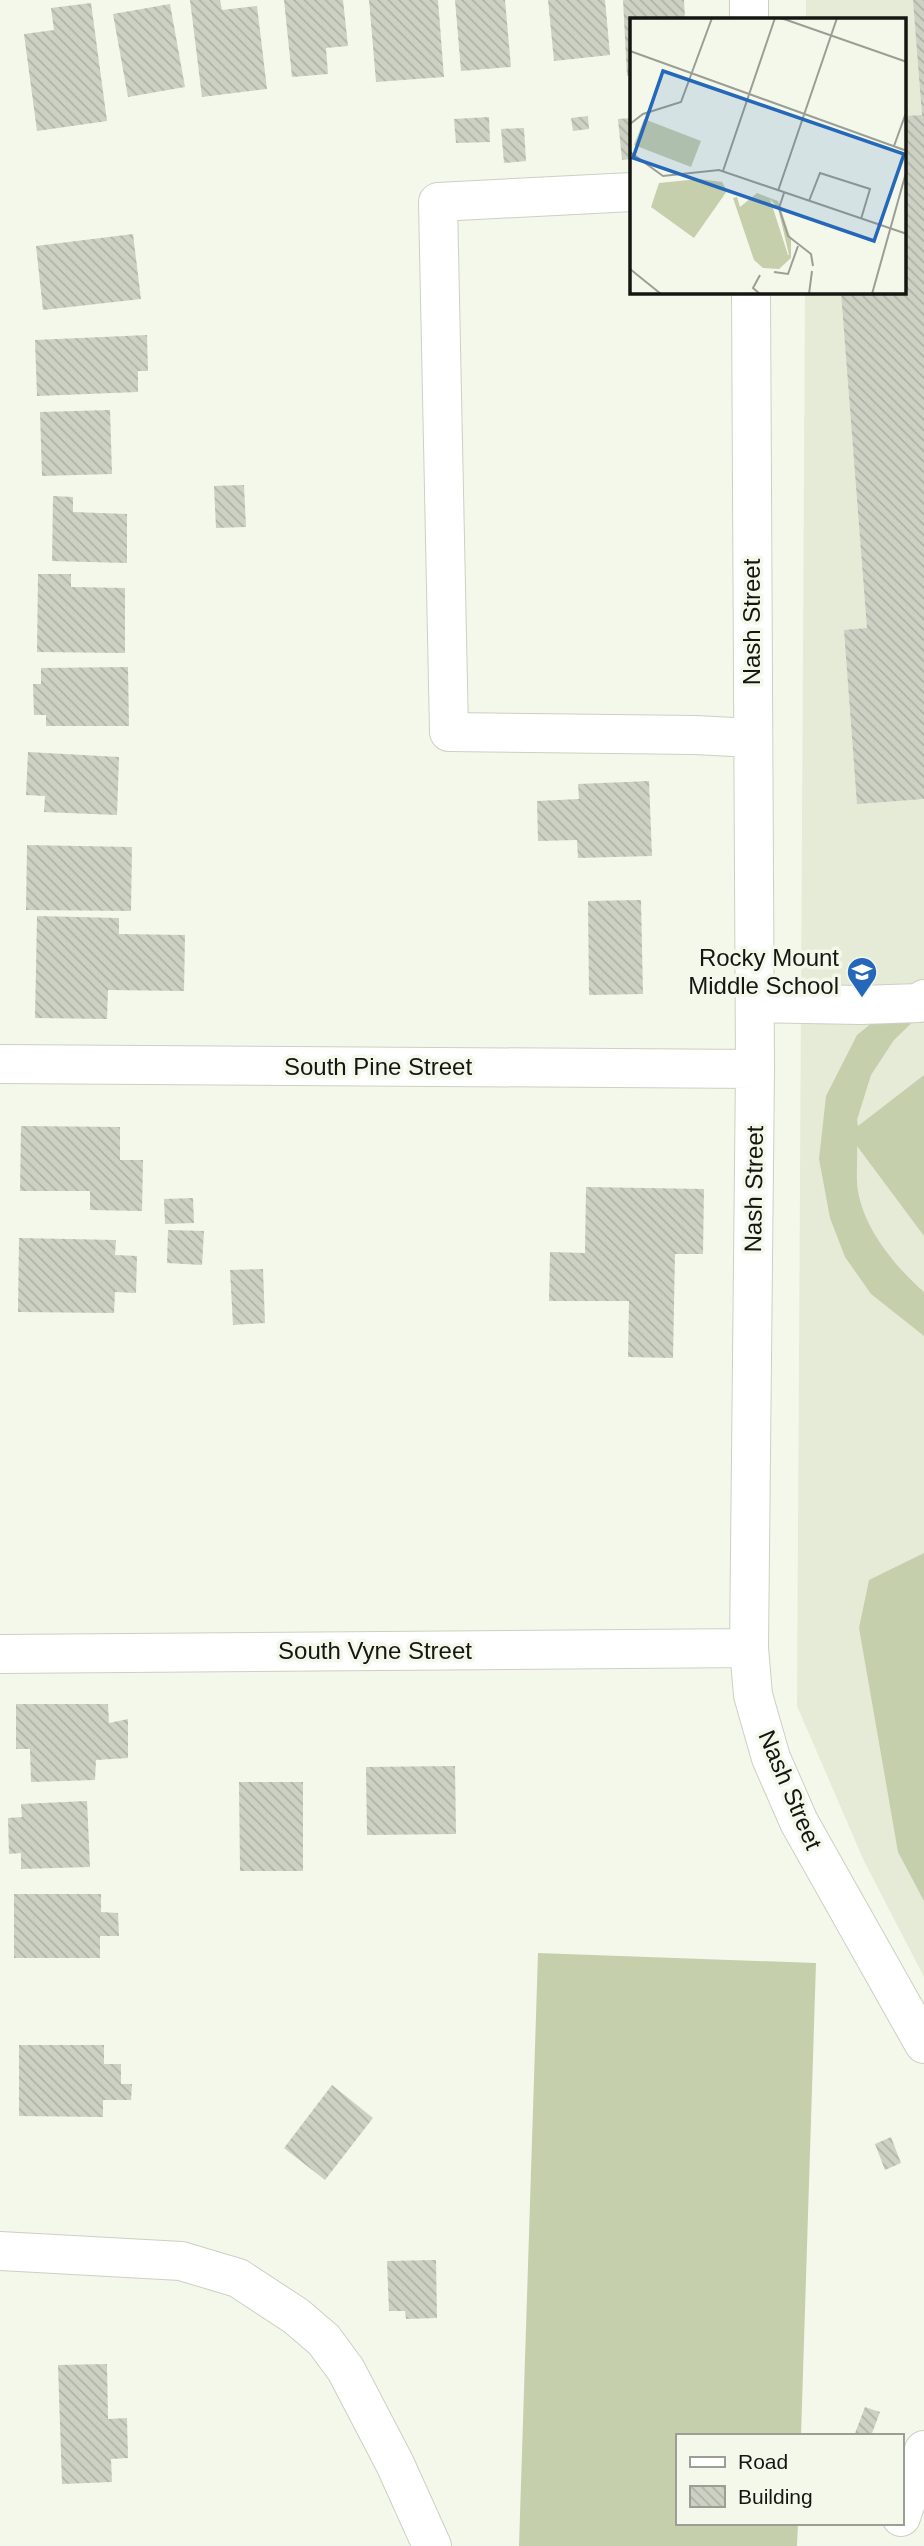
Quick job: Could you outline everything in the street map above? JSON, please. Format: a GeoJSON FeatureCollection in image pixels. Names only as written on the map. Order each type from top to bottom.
{"type":"FeatureCollection","features":[{"type":"Feature","properties":{"kind":"street"},"geometry":{"type":"LineString","coordinates":[[749,0],[749,18]]}},
{"type":"Feature","properties":{"kind":"street"},"geometry":{"type":"LineString","coordinates":[[630,192],[438,202],[449,732],[753,738]]}},
{"type":"Feature","properties":{"kind":"street","name":"Nash Street"},"geometry":{"type":"LineString","coordinates":[[751,294],[755,1069],[749,1648],[753,1695],[768,1746],[799,1822],[924,2044]]}},
{"type":"Feature","properties":{"kind":"street"},"geometry":{"type":"LineString","coordinates":[[755,1003],[861,1005],[919,1003],[924,999]]}},
{"type":"Feature","properties":{"kind":"street","name":"South Pine Street"},"geometry":{"type":"LineString","coordinates":[[0,1064],[755,1069]]}},
{"type":"Feature","properties":{"kind":"street","name":"South Vyne Street"},"geometry":{"type":"LineString","coordinates":[[0,1654],[749,1648]]}},
{"type":"Feature","properties":{"kind":"street"},"geometry":{"type":"LineString","coordinates":[[0,2251],[181,2261],[238,2278],[296,2316],[324,2340],[346,2370],[395,2464],[432,2546]]}},
{"type":"Feature","properties":{"kind":"street"},"geometry":{"type":"LineString","coordinates":[[903,2511],[924,2450]]}},
{"type":"Feature","properties":{"kind":"street"},"geometry":{"type":"LineString","coordinates":[[891,2546],[898,2525]]}},
{"type":"Feature","properties":{"kind":"shaded area","name":"Rocky Mount Middle School"},"geometry":{"type":"Polygon","coordinates":[[[806,0],[924,0],[924,1977],[864,1861],[797,1706],[805,294],[906,294],[906,18],[806,18],[806,0]]]}},
{"type":"Feature","properties":{"kind":"green space"},"geometry":{"type":"Polygon","coordinates":[[[924,981],[921,1014],[894,1040],[871,1075],[857,1120],[858,1126],[924,1075],[924,1236],[857,1146],[857,1178],[863,1210],[876,1236],[894,1261],[924,1292],[924,1336],[871,1294],[845,1257],[830,1218],[819,1159],[826,1096],[857,1035],[924,981]]]}},
{"type":"Feature","properties":{"kind":"green space"},"geometry":{"type":"Polygon","coordinates":[[[924,1553],[924,1901],[898,1852],[859,1628],[869,1580],[924,1553]]]}},
{"type":"Feature","properties":{"kind":"green space"},"geometry":{"type":"Polygon","coordinates":[[[538,1953],[816,1963],[801,2434],[676,2434],[676,2525],[798,2525],[797,2546],[519,2546],[538,1953]]]}},
{"type":"Feature","properties":{"kind":"building"},"geometry":{"type":"Polygon","coordinates":[[[190,0],[220,0],[222,10],[257,6],[267,89],[202,97],[190,0]]]}},
{"type":"Feature","properties":{"kind":"building"},"geometry":{"type":"Polygon","coordinates":[[[284,0],[343,0],[348,46],[326,48],[328,74],[292,77],[284,0]]]}},
{"type":"Feature","properties":{"kind":"building"},"geometry":{"type":"Polygon","coordinates":[[[369,0],[438,0],[444,77],[376,82],[369,0]]]}},
{"type":"Feature","properties":{"kind":"building"},"geometry":{"type":"Polygon","coordinates":[[[455,0],[505,0],[511,67],[461,71],[455,0]]]}},
{"type":"Feature","properties":{"kind":"building"},"geometry":{"type":"Polygon","coordinates":[[[548,0],[605,0],[610,55],[554,61],[548,0]]]}},
{"type":"Feature","properties":{"kind":"building"},"geometry":{"type":"Polygon","coordinates":[[[623,0],[684,0],[685,18],[630,18],[630,76],[627,76],[623,0]]]}},
{"type":"Feature","properties":{"kind":"building"},"geometry":{"type":"Polygon","coordinates":[[[913,0],[924,0],[924,799],[857,804],[844,630],[867,628],[841,294],[906,294],[906,116],[922,115],[913,0]]]}},
{"type":"Feature","properties":{"kind":"building"},"geometry":{"type":"Polygon","coordinates":[[[91,3],[107,121],[37,131],[24,34],[54,30],[51,8],[91,3]]]}},
{"type":"Feature","properties":{"kind":"building"},"geometry":{"type":"Polygon","coordinates":[[[170,4],[185,87],[128,97],[113,14],[170,4]]]}},
{"type":"Feature","properties":{"kind":"building"},"geometry":{"type":"Polygon","coordinates":[[[588,116],[589,129],[573,131],[571,118],[588,116]]]}},
{"type":"Feature","properties":{"kind":"building"},"geometry":{"type":"Polygon","coordinates":[[[489,117],[490,142],[456,143],[454,119],[489,117]]]}},
{"type":"Feature","properties":{"kind":"building"},"geometry":{"type":"Polygon","coordinates":[[[630,118],[630,159],[622,160],[618,119],[630,118]]]}},
{"type":"Feature","properties":{"kind":"building"},"geometry":{"type":"Polygon","coordinates":[[[524,128],[526,161],[504,163],[501,129],[524,128]]]}},
{"type":"Feature","properties":{"kind":"building"},"geometry":{"type":"Polygon","coordinates":[[[133,234],[141,299],[43,310],[36,246],[133,234]]]}},
{"type":"Feature","properties":{"kind":"building"},"geometry":{"type":"Polygon","coordinates":[[[147,335],[148,371],[138,371],[138,392],[37,396],[35,340],[147,335]]]}},
{"type":"Feature","properties":{"kind":"building"},"geometry":{"type":"Polygon","coordinates":[[[110,410],[112,474],[42,476],[40,412],[110,410]]]}},
{"type":"Feature","properties":{"kind":"building"},"geometry":{"type":"Polygon","coordinates":[[[244,485],[246,527],[216,528],[214,486],[244,485]]]}},
{"type":"Feature","properties":{"kind":"building"},"geometry":{"type":"Polygon","coordinates":[[[53,496],[73,497],[73,512],[127,514],[127,563],[52,561],[53,496]]]}},
{"type":"Feature","properties":{"kind":"building"},"geometry":{"type":"Polygon","coordinates":[[[38,574],[71,574],[71,587],[125,588],[125,653],[37,652],[38,574]]]}},
{"type":"Feature","properties":{"kind":"building"},"geometry":{"type":"Polygon","coordinates":[[[128,667],[129,726],[46,726],[46,715],[34,715],[33,684],[41,684],[41,668],[128,667]]]}},
{"type":"Feature","properties":{"kind":"building"},"geometry":{"type":"Polygon","coordinates":[[[28,752],[119,757],[117,815],[44,812],[45,796],[26,795],[28,752]]]}},
{"type":"Feature","properties":{"kind":"building"},"geometry":{"type":"Polygon","coordinates":[[[649,781],[652,856],[578,858],[577,840],[538,841],[537,801],[579,799],[578,784],[649,781]]]}},
{"type":"Feature","properties":{"kind":"building"},"geometry":{"type":"Polygon","coordinates":[[[27,845],[132,847],[131,911],[26,910],[27,845]]]}},
{"type":"Feature","properties":{"kind":"building"},"geometry":{"type":"Polygon","coordinates":[[[641,900],[643,994],[589,995],[588,901],[641,900]]]}},
{"type":"Feature","properties":{"kind":"building"},"geometry":{"type":"Polygon","coordinates":[[[37,916],[119,918],[119,934],[185,935],[184,991],[108,990],[107,1019],[35,1018],[37,916]]]}},
{"type":"Feature","properties":{"kind":"building"},"geometry":{"type":"Polygon","coordinates":[[[21,1126],[120,1127],[120,1160],[143,1160],[142,1211],[90,1210],[90,1191],[20,1191],[21,1126]]]}},
{"type":"Feature","properties":{"kind":"building"},"geometry":{"type":"Polygon","coordinates":[[[586,1187],[704,1189],[703,1254],[675,1254],[673,1358],[628,1357],[629,1301],[549,1301],[550,1252],[585,1253],[586,1187]]]}},
{"type":"Feature","properties":{"kind":"building"},"geometry":{"type":"Polygon","coordinates":[[[193,1198],[194,1223],[165,1224],[164,1199],[193,1198]]]}},
{"type":"Feature","properties":{"kind":"building"},"geometry":{"type":"Polygon","coordinates":[[[168,1230],[204,1231],[202,1265],[167,1263],[168,1230]]]}},
{"type":"Feature","properties":{"kind":"building"},"geometry":{"type":"Polygon","coordinates":[[[19,1238],[116,1240],[115,1255],[137,1256],[136,1293],[115,1292],[114,1313],[18,1312],[19,1238]]]}},
{"type":"Feature","properties":{"kind":"building"},"geometry":{"type":"Polygon","coordinates":[[[263,1269],[265,1323],[233,1325],[230,1270],[263,1269]]]}},
{"type":"Feature","properties":{"kind":"building"},"geometry":{"type":"Polygon","coordinates":[[[16,1704],[108,1704],[109,1723],[128,1719],[128,1758],[96,1760],[95,1780],[31,1782],[30,1749],[16,1749],[16,1704]]]}},
{"type":"Feature","properties":{"kind":"building"},"geometry":{"type":"Polygon","coordinates":[[[455,1766],[456,1834],[367,1835],[366,1767],[455,1766]]]}},
{"type":"Feature","properties":{"kind":"building"},"geometry":{"type":"Polygon","coordinates":[[[239,1782],[303,1782],[303,1871],[240,1871],[239,1782]]]}},
{"type":"Feature","properties":{"kind":"building"},"geometry":{"type":"Polygon","coordinates":[[[87,1801],[90,1867],[21,1869],[21,1853],[9,1854],[8,1818],[22,1817],[21,1804],[87,1801]]]}},
{"type":"Feature","properties":{"kind":"building"},"geometry":{"type":"Polygon","coordinates":[[[14,1894],[101,1894],[101,1912],[118,1913],[119,1936],[100,1936],[100,1958],[14,1958],[14,1894]]]}},
{"type":"Feature","properties":{"kind":"building"},"geometry":{"type":"Polygon","coordinates":[[[19,2045],[104,2045],[104,2064],[121,2064],[121,2084],[132,2084],[131,2100],[103,2100],[103,2117],[19,2116],[19,2045]]]}},
{"type":"Feature","properties":{"kind":"building"},"geometry":{"type":"Polygon","coordinates":[[[332,2085],[373,2118],[325,2180],[284,2148],[332,2085]]]}},
{"type":"Feature","properties":{"kind":"building"},"geometry":{"type":"Polygon","coordinates":[[[891,2137],[901,2163],[885,2170],[875,2144],[891,2137]]]}},
{"type":"Feature","properties":{"kind":"building"},"geometry":{"type":"Polygon","coordinates":[[[436,2260],[437,2318],[406,2319],[405,2311],[389,2311],[387,2261],[436,2260]]]}},
{"type":"Feature","properties":{"kind":"building"},"geometry":{"type":"Polygon","coordinates":[[[107,2364],[108,2419],[127,2418],[128,2458],[111,2459],[112,2482],[62,2484],[58,2365],[107,2364]]]}},
{"type":"Feature","properties":{"kind":"building"},"geometry":{"type":"Polygon","coordinates":[[[865,2407],[880,2412],[872,2434],[855,2434],[865,2407]]]}},
{"type":"Feature","properties":{"kind":"place","name":"Rocky Mount Middle School"},"geometry":{"type":"Point","coordinates":[862,999]}}]}
